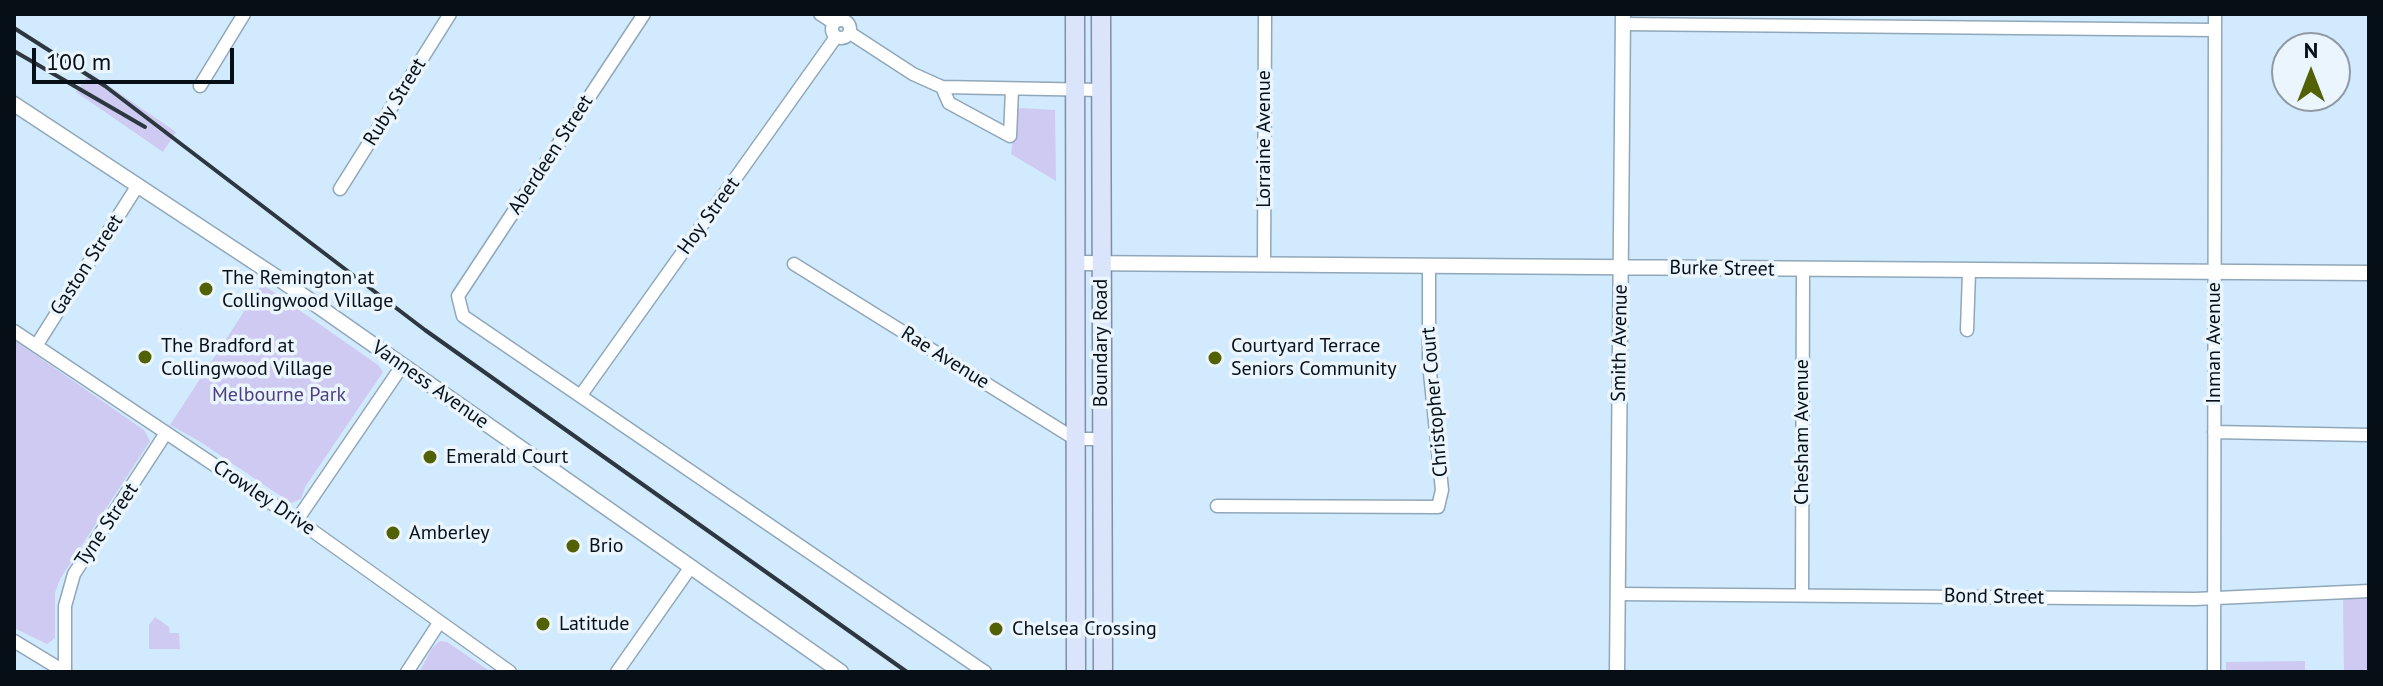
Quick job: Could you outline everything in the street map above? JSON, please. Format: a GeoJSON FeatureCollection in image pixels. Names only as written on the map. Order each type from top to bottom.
{"type":"FeatureCollection","features":[{"type":"Feature","properties":{"kind":"main road","name":"Boundary Road"},"geometry":{"type":"LineString","coordinates":[[1075,14],[1076,672]]}},
{"type":"Feature","properties":{"kind":"main road","name":"Boundary Road"},"geometry":{"type":"LineString","coordinates":[[1101,14],[1103,672]]}},
{"type":"Feature","properties":{"kind":"street"},"geometry":{"type":"LineString","coordinates":[[200,86],[244,14]]}},
{"type":"Feature","properties":{"kind":"street","name":"Ruby Street"},"geometry":{"type":"LineString","coordinates":[[340,189],[450,14]]}},
{"type":"Feature","properties":{"kind":"street","name":"Aberdeen Street"},"geometry":{"type":"LineString","coordinates":[[581,395],[463,316],[458,296],[644,14]]}},
{"type":"Feature","properties":{"kind":"street"},"geometry":{"type":"LineString","coordinates":[[820,14],[913,74],[942,87],[1101,90]]}},
{"type":"Feature","properties":{"kind":"street","name":"Lorraine Avenue"},"geometry":{"type":"LineString","coordinates":[[1264,265],[1265,14]]}},
{"type":"Feature","properties":{"kind":"street","name":"Inman Avenue"},"geometry":{"type":"LineString","coordinates":[[2214,672],[2215,14]]}},
{"type":"Feature","properties":{"kind":"street"},"geometry":{"type":"LineString","coordinates":[[1623,19],[2215,30]]}},
{"type":"Feature","properties":{"kind":"street","name":"Smith Avenue"},"geometry":{"type":"LineString","coordinates":[[1617,672],[1623,19]]}},
{"type":"Feature","properties":{"kind":"street","name":"Hoy Street"},"geometry":{"type":"LineString","coordinates":[[581,395],[843,26]]}},
{"type":"Feature","properties":{"kind":"street"},"geometry":{"type":"LineString","coordinates":[[942,87],[949,103],[1010,136],[1012,90]]}},
{"type":"Feature","properties":{"kind":"street","name":"Vanness Avenue"},"geometry":{"type":"LineString","coordinates":[[14,104],[402,366],[841,672]]}},
{"type":"Feature","properties":{"kind":"street","name":"Gaston Street"},"geometry":{"type":"LineString","coordinates":[[36,346],[138,185]]}},
{"type":"Feature","properties":{"kind":"street","name":"Burke Street"},"geometry":{"type":"LineString","coordinates":[[1075,263],[2369,273]]}},
{"type":"Feature","properties":{"kind":"street","name":"Rae Avenue"},"geometry":{"type":"LineString","coordinates":[[794,264],[1075,439]]}},
{"type":"Feature","properties":{"kind":"street","name":"Christopher Court"},"geometry":{"type":"LineString","coordinates":[[1217,506],[1438,507],[1442,490],[1429,351],[1429,266]]}},
{"type":"Feature","properties":{"kind":"street","name":"Chesham Avenue"},"geometry":{"type":"LineString","coordinates":[[1802,593],[1803,270]]}},
{"type":"Feature","properties":{"kind":"street"},"geometry":{"type":"LineString","coordinates":[[1967,330],[1969,272]]}},
{"type":"Feature","properties":{"kind":"street","name":"Crowley Drive"},"geometry":{"type":"LineString","coordinates":[[14,331],[297,520],[510,672]]}},
{"type":"Feature","properties":{"kind":"street"},"geometry":{"type":"LineString","coordinates":[[297,520],[402,366]]}},
{"type":"Feature","properties":{"kind":"street"},"geometry":{"type":"LineString","coordinates":[[581,395],[985,672]]}},
{"type":"Feature","properties":{"kind":"street"},"geometry":{"type":"LineString","coordinates":[[2214,432],[2369,435]]}},
{"type":"Feature","properties":{"kind":"street","name":"Tyne Street"},"geometry":{"type":"LineString","coordinates":[[65,672],[65,606],[74,574],[166,433]]}},
{"type":"Feature","properties":{"kind":"street"},"geometry":{"type":"LineString","coordinates":[[1075,439],[1100,439]]}},
{"type":"Feature","properties":{"kind":"street"},"geometry":{"type":"LineString","coordinates":[[617,672],[690,568]]}},
{"type":"Feature","properties":{"kind":"street","name":"Bond Street"},"geometry":{"type":"LineString","coordinates":[[1618,594],[2215,598],[2369,591]]}},
{"type":"Feature","properties":{"kind":"street"},"geometry":{"type":"LineString","coordinates":[[407,672],[439,623]]}},
{"type":"Feature","properties":{"kind":"street"},"geometry":{"type":"LineString","coordinates":[[14,641],[65,672]]}},
{"type":"Feature","properties":{"kind":"green space"},"geometry":{"type":"Polygon","coordinates":[[[90,73],[176,132],[163,152],[76,92],[90,73]]]}},
{"type":"Feature","properties":{"kind":"green space"},"geometry":{"type":"Polygon","coordinates":[[[1017,110],[1055,110],[1056,181],[1011,154],[1017,110]]]}},
{"type":"Feature","properties":{"kind":"green space","name":"Melbourne Park"},"geometry":{"type":"Polygon","coordinates":[[[262,284],[378,365],[383,372],[305,487],[301,499],[291,503],[170,425],[262,284]]]}},
{"type":"Feature","properties":{"kind":"green space"},"geometry":{"type":"Polygon","coordinates":[[[14,340],[144,430],[150,441],[60,579],[55,593],[55,638],[47,644],[14,628],[14,340]]]}},
{"type":"Feature","properties":{"kind":"green space"},"geometry":{"type":"Polygon","coordinates":[[[2369,596],[2369,672],[2344,672],[2343,598],[2369,596]]]}},
{"type":"Feature","properties":{"kind":"green space"},"geometry":{"type":"Polygon","coordinates":[[[155,617],[169,627],[170,633],[179,633],[180,649],[149,649],[149,625],[155,617]]]}},
{"type":"Feature","properties":{"kind":"green space"},"geometry":{"type":"Polygon","coordinates":[[[440,641],[447,642],[491,672],[419,672],[433,647],[440,641]]]}},
{"type":"Feature","properties":{"kind":"green space"},"geometry":{"type":"Polygon","coordinates":[[[2305,661],[2305,672],[2226,672],[2226,662],[2305,661]]]}},
{"type":"Feature","properties":{"kind":"railway"},"geometry":{"type":"LineString","coordinates":[[14,28],[105,86],[425,330],[907,672]]}},
{"type":"Feature","properties":{"kind":"railway"},"geometry":{"type":"LineString","coordinates":[[14,51],[145,127]]}},
{"type":"Feature","properties":{"kind":"place","name":"The Remington at Collingwood Village"},"geometry":{"type":"Point","coordinates":[206,289]}},
{"type":"Feature","properties":{"kind":"place","name":"The Bradford at Collingwood Village"},"geometry":{"type":"Point","coordinates":[145,357]}},
{"type":"Feature","properties":{"kind":"place","name":"Courtyard Terrace Seniors Community"},"geometry":{"type":"Point","coordinates":[1215,358]}},
{"type":"Feature","properties":{"kind":"place","name":"Emerald Court"},"geometry":{"type":"Point","coordinates":[430,457]}},
{"type":"Feature","properties":{"kind":"place","name":"Amberley"},"geometry":{"type":"Point","coordinates":[393,533]}},
{"type":"Feature","properties":{"kind":"place","name":"Brio"},"geometry":{"type":"Point","coordinates":[573,546]}},
{"type":"Feature","properties":{"kind":"place","name":"Latitude"},"geometry":{"type":"Point","coordinates":[543,624]}},
{"type":"Feature","properties":{"kind":"place","name":"Chelsea Crossing"},"geometry":{"type":"Point","coordinates":[996,629]}}]}
